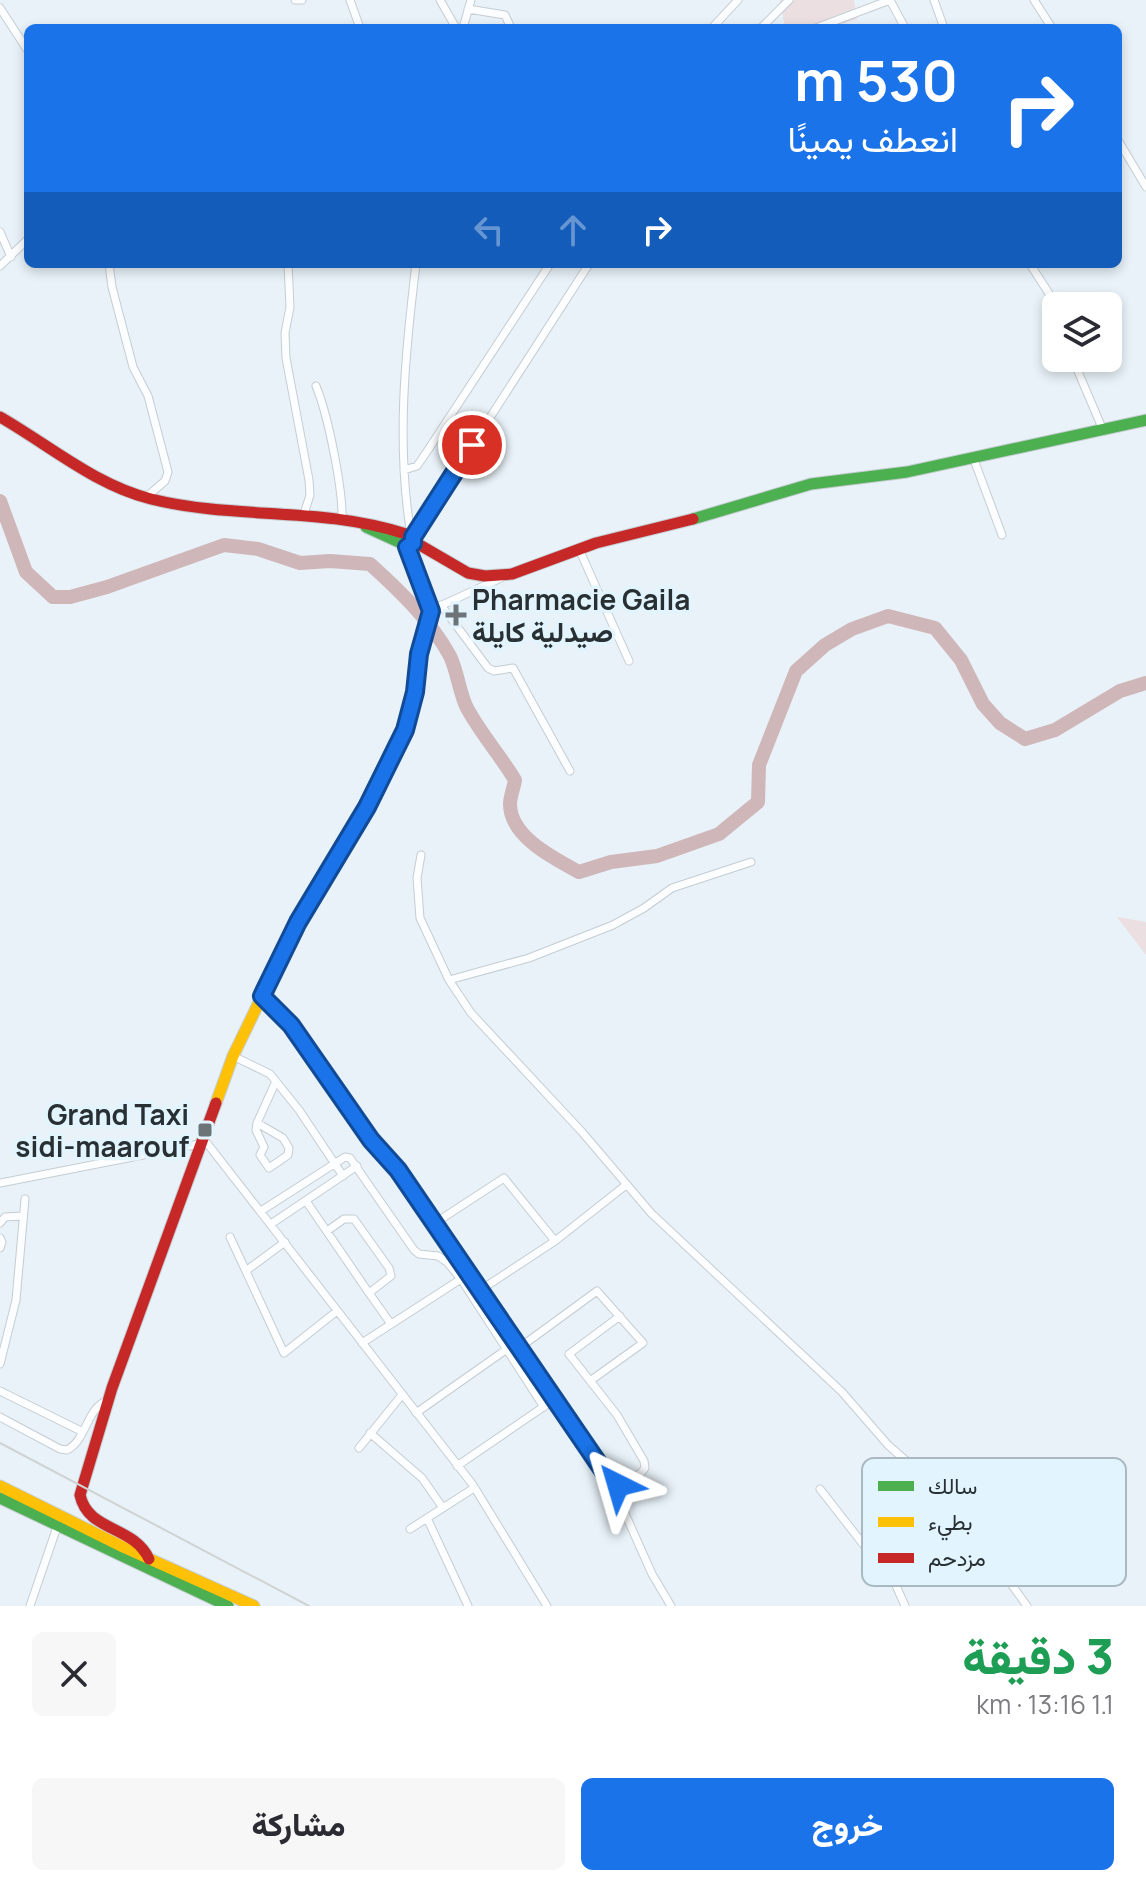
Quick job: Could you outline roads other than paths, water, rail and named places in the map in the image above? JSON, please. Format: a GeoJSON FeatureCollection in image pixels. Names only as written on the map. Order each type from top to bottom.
{"type":"FeatureCollection","features":[{"type":"Feature","properties":{"kind":"street"},"geometry":{"type":"LineString","coordinates":[[295,0],[302,0]]}},
{"type":"Feature","properties":{"kind":"street"},"geometry":{"type":"LineString","coordinates":[[350,0],[359,24]]}},
{"type":"Feature","properties":{"kind":"street"},"geometry":{"type":"LineString","coordinates":[[440,0],[454,24]]}},
{"type":"Feature","properties":{"kind":"street"},"geometry":{"type":"LineString","coordinates":[[464,24],[471,0]]}},
{"type":"Feature","properties":{"kind":"street"},"geometry":{"type":"LineString","coordinates":[[716,24],[738,0]]}},
{"type":"Feature","properties":{"kind":"street"},"geometry":{"type":"LineString","coordinates":[[765,24],[789,0]]}},
{"type":"Feature","properties":{"kind":"street"},"geometry":{"type":"LineString","coordinates":[[827,24],[890,0],[903,24]]}},
{"type":"Feature","properties":{"kind":"street"},"geometry":{"type":"LineString","coordinates":[[934,0],[943,24]]}},
{"type":"Feature","properties":{"kind":"street"},"geometry":{"type":"LineString","coordinates":[[1034,0],[1049,24]]}},
{"type":"Feature","properties":{"kind":"street"},"geometry":{"type":"LineString","coordinates":[[0,8],[24,45]]}},
{"type":"Feature","properties":{"kind":"street"},"geometry":{"type":"LineString","coordinates":[[468,9],[505,15],[509,24]]}},
{"type":"Feature","properties":{"kind":"street"},"geometry":{"type":"LineString","coordinates":[[1122,147],[1146,187]]}},
{"type":"Feature","properties":{"kind":"street"},"geometry":{"type":"LineString","coordinates":[[0,232],[11,257]]}},
{"type":"Feature","properties":{"kind":"street"},"geometry":{"type":"LineString","coordinates":[[0,266],[24,243]]}},
{"type":"Feature","properties":{"kind":"street"},"geometry":{"type":"LineString","coordinates":[[110,268],[133,367],[148,396],[168,472],[165,481],[145,498]]}},
{"type":"Feature","properties":{"kind":"street"},"geometry":{"type":"LineString","coordinates":[[288,268],[290,307],[285,349],[310,495],[304,515]]}},
{"type":"Feature","properties":{"kind":"street"},"geometry":{"type":"LineString","coordinates":[[416,268],[403,410],[409,539],[436,608],[488,668],[494,671],[513,668],[570,771]]}},
{"type":"Feature","properties":{"kind":"street"},"geometry":{"type":"LineString","coordinates":[[404,470],[417,466],[547,268]]}},
{"type":"Feature","properties":{"kind":"street"},"geometry":{"type":"LineString","coordinates":[[409,539],[586,268]]}},
{"type":"Feature","properties":{"kind":"street"},"geometry":{"type":"LineString","coordinates":[[1033,268],[1048,292]]}},
{"type":"Feature","properties":{"kind":"street"},"geometry":{"type":"LineString","coordinates":[[1078,372],[1103,430]]}},
{"type":"Feature","properties":{"kind":"street"},"geometry":{"type":"LineString","coordinates":[[316,386],[323,405],[341,491],[342,520]]}},
{"type":"Feature","properties":{"kind":"street"},"geometry":{"type":"LineString","coordinates":[[0,417],[109,482],[145,498],[192,506],[355,521],[409,539],[468,573],[485,576],[512,574]]}},
{"type":"Feature","properties":{"kind":"street"},"geometry":{"type":"LineString","coordinates":[[149,1559],[142,1543],[89,1516],[80,1504],[86,1472],[108,1400],[233,1056],[298,922],[367,807],[400,744],[412,705],[422,640],[436,608],[512,574],[579,549],[811,484],[907,472],[1146,420]]}},
{"type":"Feature","properties":{"kind":"street"},"geometry":{"type":"LineString","coordinates":[[973,457],[1002,535]]}},
{"type":"Feature","properties":{"kind":"street"},"geometry":{"type":"LineString","coordinates":[[579,549],[629,661]]}},
{"type":"Feature","properties":{"kind":"street"},"geometry":{"type":"LineString","coordinates":[[421,855],[417,888],[420,918],[449,980],[471,1013],[582,1132],[651,1213],[842,1392],[903,1458]]}},
{"type":"Feature","properties":{"kind":"street"},"geometry":{"type":"LineString","coordinates":[[449,980],[529,958],[613,925],[694,878],[751,862]]}},
{"type":"Feature","properties":{"kind":"street"},"geometry":{"type":"LineString","coordinates":[[262,996],[291,1025],[371,1140],[398,1170],[435,1223],[464,1276],[519,1348],[611,1482],[652,1574],[671,1606]]}},
{"type":"Feature","properties":{"kind":"street"},"geometry":{"type":"LineString","coordinates":[[233,1056],[263,1069],[276,1081],[343,1176]]}},
{"type":"Feature","properties":{"kind":"street"},"geometry":{"type":"LineString","coordinates":[[257,1123],[283,1138],[289,1148],[288,1155],[269,1168],[260,1155],[264,1147],[256,1130],[257,1123],[276,1081]]}},
{"type":"Feature","properties":{"kind":"street"},"geometry":{"type":"LineString","coordinates":[[0,1183],[200,1140]]}},
{"type":"Feature","properties":{"kind":"street"},"geometry":{"type":"LineString","coordinates":[[200,1140],[261,1211],[474,1488],[547,1606]]}},
{"type":"Feature","properties":{"kind":"street"},"geometry":{"type":"LineString","coordinates":[[261,1211],[348,1157],[414,1250],[443,1259],[464,1276]]}},
{"type":"Feature","properties":{"kind":"street"},"geometry":{"type":"LineString","coordinates":[[271,1224],[357,1166]]}},
{"type":"Feature","properties":{"kind":"street"},"geometry":{"type":"LineString","coordinates":[[435,1223],[504,1178],[555,1241]]}},
{"type":"Feature","properties":{"kind":"street"},"geometry":{"type":"LineString","coordinates":[[480,1297],[626,1185]]}},
{"type":"Feature","properties":{"kind":"street"},"geometry":{"type":"LineString","coordinates":[[0,1364],[19,1281],[25,1199]]}},
{"type":"Feature","properties":{"kind":"street"},"geometry":{"type":"LineString","coordinates":[[306,1201],[391,1324]]}},
{"type":"Feature","properties":{"kind":"street"},"geometry":{"type":"LineString","coordinates":[[0,1223],[5,1217],[23,1216]]}},
{"type":"Feature","properties":{"kind":"street"},"geometry":{"type":"LineString","coordinates":[[327,1231],[344,1219],[354,1219],[389,1268],[391,1276],[388,1280],[369,1293]]}},
{"type":"Feature","properties":{"kind":"street"},"geometry":{"type":"LineString","coordinates":[[230,1237],[284,1353],[337,1311]]}},
{"type":"Feature","properties":{"kind":"street"},"geometry":{"type":"LineString","coordinates":[[0,1238],[0,1248]]}},
{"type":"Feature","properties":{"kind":"street"},"geometry":{"type":"LineString","coordinates":[[247,1270],[285,1242]]}},
{"type":"Feature","properties":{"kind":"street"},"geometry":{"type":"LineString","coordinates":[[362,1343],[464,1276]]}},
{"type":"Feature","properties":{"kind":"street"},"geometry":{"type":"LineString","coordinates":[[519,1348],[593,1292],[600,1293],[643,1343],[590,1381]]}},
{"type":"Feature","properties":{"kind":"street"},"geometry":{"type":"LineString","coordinates":[[480,1297],[507,1349],[544,1407]]}},
{"type":"Feature","properties":{"kind":"street"},"geometry":{"type":"LineString","coordinates":[[611,1482],[622,1485],[641,1473],[645,1468],[644,1461],[617,1415],[569,1354],[620,1316]]}},
{"type":"Feature","properties":{"kind":"street"},"geometry":{"type":"LineString","coordinates":[[0,1334],[8,1339]]}},
{"type":"Feature","properties":{"kind":"street"},"geometry":{"type":"LineString","coordinates":[[416,1413],[507,1349]]}},
{"type":"Feature","properties":{"kind":"street"},"geometry":{"type":"LineString","coordinates":[[0,1391],[83,1432]]}},
{"type":"Feature","properties":{"kind":"street"},"geometry":{"type":"LineString","coordinates":[[359,1448],[401,1396]]}},
{"type":"Feature","properties":{"kind":"street"},"geometry":{"type":"LineString","coordinates":[[457,1466],[555,1399]]}},
{"type":"Feature","properties":{"kind":"street"},"geometry":{"type":"LineString","coordinates":[[0,1417],[63,1450],[74,1447],[97,1406],[108,1400]]}},
{"type":"Feature","properties":{"kind":"street"},"geometry":{"type":"LineString","coordinates":[[370,1433],[416,1472],[431,1488],[443,1508]]}},
{"type":"Feature","properties":{"kind":"street"},"geometry":{"type":"LineString","coordinates":[[0,1486],[254,1606]]}},
{"type":"Feature","properties":{"kind":"street"},"geometry":{"type":"LineString","coordinates":[[410,1529],[474,1488]]}},
{"type":"Feature","properties":{"kind":"street"},"geometry":{"type":"LineString","coordinates":[[820,1489],[862,1543]]}},
{"type":"Feature","properties":{"kind":"street"},"geometry":{"type":"LineString","coordinates":[[0,1498],[228,1606]]}},
{"type":"Feature","properties":{"kind":"street"},"geometry":{"type":"LineString","coordinates":[[427,1518],[468,1606]]}},
{"type":"Feature","properties":{"kind":"street"},"geometry":{"type":"LineString","coordinates":[[30,1606],[57,1527]]}},
{"type":"Feature","properties":{"kind":"street"},"geometry":{"type":"LineString","coordinates":[[896,1586],[905,1606]]}},
{"type":"Feature","properties":{"kind":"street"},"geometry":{"type":"LineString","coordinates":[[1013,1586],[1027,1606]]}},
{"type":"Feature","properties":{"kind":"waterway"},"geometry":{"type":"LineString","coordinates":[[0,501],[26,572],[53,597],[70,597],[107,587],[224,545],[258,549],[300,563],[330,561],[370,564],[424,618],[450,656],[467,708],[515,780],[510,804],[517,827],[536,846],[579,872],[611,862],[657,856],[719,834],[758,802],[759,765],[796,671],[825,645],[852,629],[888,616],[935,628],[961,660],[983,704],[1000,723],[1025,739],[1055,730],[1120,691],[1146,683]]}},
{"type":"Feature","properties":{"kind":"railway"},"geometry":{"type":"LineString","coordinates":[[0,1443],[309,1606]]}},
{"type":"Feature","properties":{"kind":"place","name":"Pharmacie Gaila صيدلية كايلة"},"geometry":{"type":"Point","coordinates":[456,615]}},
{"type":"Feature","properties":{"kind":"place","name":"Grand Taxi sidi-maarouf"},"geometry":{"type":"Point","coordinates":[205,1130]}}]}
